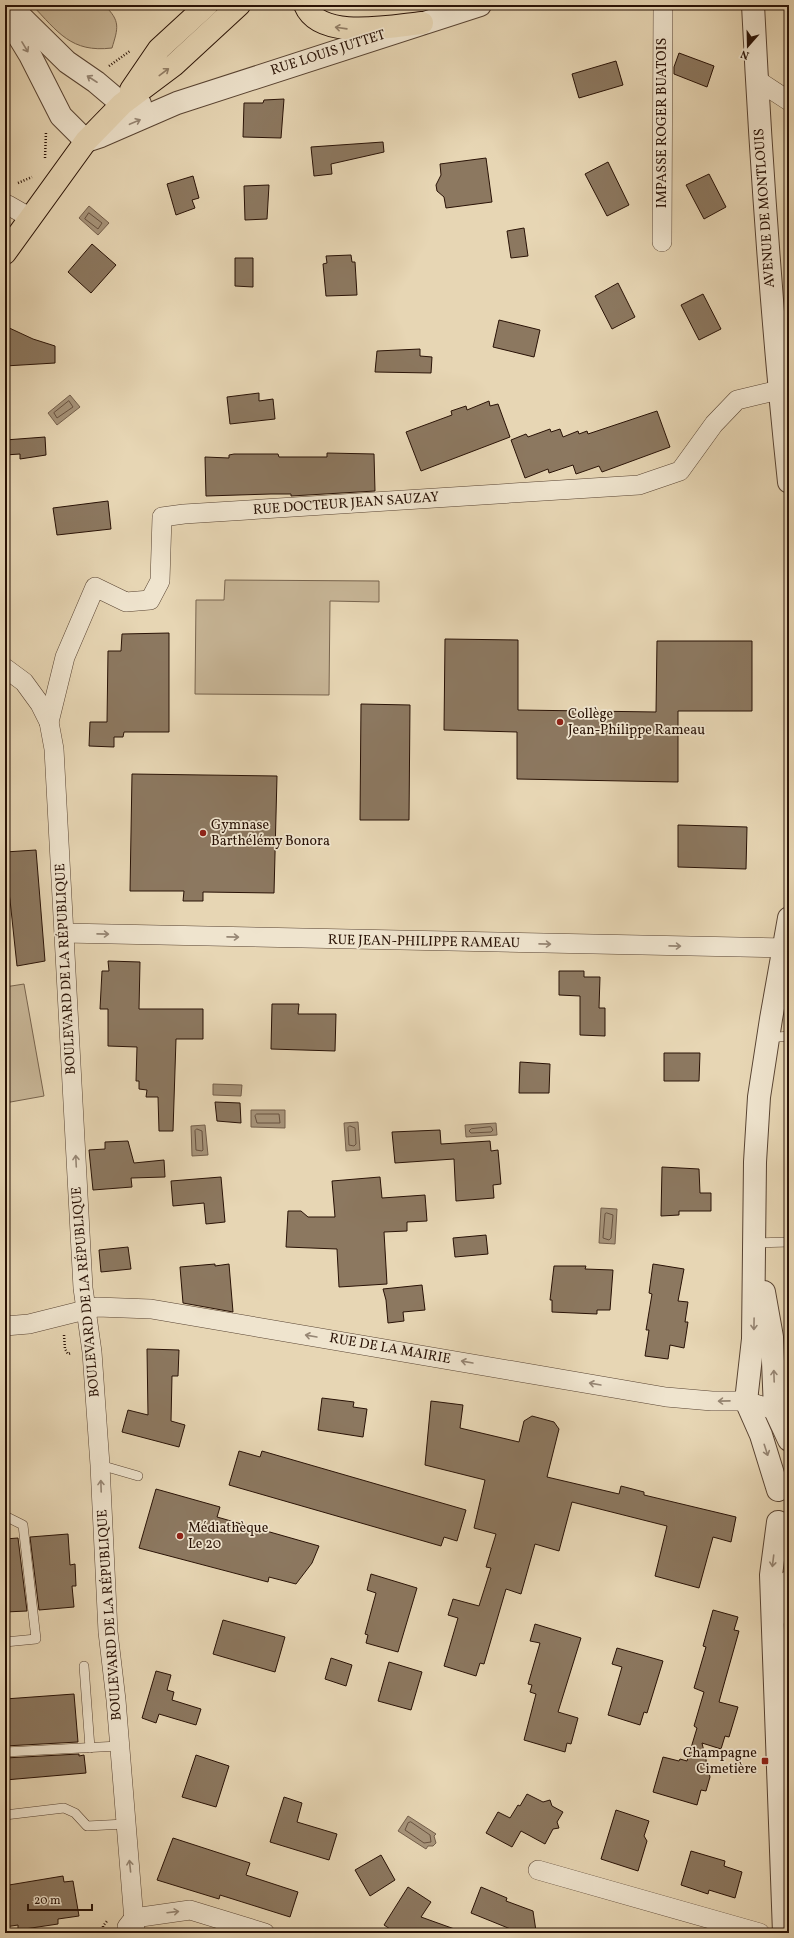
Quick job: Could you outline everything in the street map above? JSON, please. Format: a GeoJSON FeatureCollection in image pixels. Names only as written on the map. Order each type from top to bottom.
{"type":"FeatureCollection","features":[{"type":"Feature","properties":{"kind":"main road"},"geometry":{"type":"LineString","coordinates":[[122,104],[159,49],[207,5]]}},
{"type":"Feature","properties":{"kind":"main road"},"geometry":{"type":"LineString","coordinates":[[5,253],[29,217],[86,141],[122,104],[174,65],[239,5]]}},
{"type":"Feature","properties":{"kind":"main road"},"geometry":{"type":"LineString","coordinates":[[304,5],[321,23],[342,29],[422,23]]}},
{"type":"Feature","properties":{"kind":"street"},"geometry":{"type":"LineString","coordinates":[[10,5],[67,62],[96,82],[122,104]]}},
{"type":"Feature","properties":{"kind":"street","name":"RUE LOUIS JUTTET"},"geometry":{"type":"LineString","coordinates":[[86,141],[177,103],[480,5]]}},
{"type":"Feature","properties":{"kind":"street","name":"IMPASSE ROGER BUATOIS"},"geometry":{"type":"LineString","coordinates":[[662,242],[663,5]]}},
{"type":"Feature","properties":{"kind":"street","name":"AVENUE DE MONTLOUIS"},"geometry":{"type":"LineString","coordinates":[[753,5],[779,390],[789,482]]}},
{"type":"Feature","properties":{"kind":"street"},"geometry":{"type":"LineString","coordinates":[[5,14],[30,55],[61,116],[86,141]]}},
{"type":"Feature","properties":{"kind":"street"},"geometry":{"type":"LineString","coordinates":[[757,80],[789,101]]}},
{"type":"Feature","properties":{"kind":"street","name":"RUE LOUIS JUTTET"},"geometry":{"type":"LineString","coordinates":[[122,104],[177,103]]}},
{"type":"Feature","properties":{"kind":"street"},"geometry":{"type":"LineString","coordinates":[[5,205],[8,205],[29,217]]}},
{"type":"Feature","properties":{"kind":"street","name":"RUE DOCTEUR JEAN SAUZAY"},"geometry":{"type":"LineString","coordinates":[[49,722],[65,657],[95,587],[126,602],[150,600],[160,581],[162,517],[184,514],[639,485],[680,471],[714,424],[737,400],[779,390]]}},
{"type":"Feature","properties":{"kind":"street","name":"BOULEVARD DE LA RÉPUBLIQUE"},"geometry":{"type":"LineString","coordinates":[[5,668],[24,682],[49,722],[54,749],[84,1310],[92,1352],[100,1465],[108,1632],[116,1700],[134,1925]]}},
{"type":"Feature","properties":{"kind":"street"},"geometry":{"type":"LineString","coordinates":[[784,1933],[771,1575],[784,1526],[773,1506],[774,1498],[784,1486],[746,1401],[753,1339],[756,1147],[759,1097],[779,1037],[784,948],[789,918]]}},
{"type":"Feature","properties":{"kind":"street","name":"RUE JEAN-PHILIPPE RAMEAU"},"geometry":{"type":"LineString","coordinates":[[64,933],[784,948]]}},
{"type":"Feature","properties":{"kind":"street"},"geometry":{"type":"LineString","coordinates":[[755,1243],[772,1337],[775,1410],[789,1440]]}},
{"type":"Feature","properties":{"kind":"street","name":"RUE DE LA MAIRIE"},"geometry":{"type":"LineString","coordinates":[[5,1326],[29,1324],[97,1307],[151,1309],[666,1397],[712,1401],[746,1401],[775,1410]]}},
{"type":"Feature","properties":{"kind":"street"},"geometry":{"type":"LineString","coordinates":[[773,1625],[789,1582]]}},
{"type":"Feature","properties":{"kind":"street"},"geometry":{"type":"LineString","coordinates":[[538,1870],[760,1933]]}},
{"type":"Feature","properties":{"kind":"street"},"geometry":{"type":"LineString","coordinates":[[122,1933],[134,1925],[190,1910],[265,1933]]}},
{"type":"Feature","properties":{"kind":"lane"},"geometry":{"type":"LineString","coordinates":[[755,1243],[789,1242]]}},
{"type":"Feature","properties":{"kind":"lane"},"geometry":{"type":"LineString","coordinates":[[100,1465],[138,1476]]}},
{"type":"Feature","properties":{"kind":"lane"},"geometry":{"type":"LineString","coordinates":[[5,1516],[23,1525],[36,1639],[5,1642]]}},
{"type":"Feature","properties":{"kind":"lane"},"geometry":{"type":"LineString","coordinates":[[84,1666],[90,1748]]}},
{"type":"Feature","properties":{"kind":"lane"},"geometry":{"type":"LineString","coordinates":[[5,1752],[119,1746]]}},
{"type":"Feature","properties":{"kind":"lane"},"geometry":{"type":"LineString","coordinates":[[5,1815],[64,1808],[76,1813],[87,1826],[125,1824]]}},
{"type":"Feature","properties":{"kind":"path"},"geometry":{"type":"LineString","coordinates":[[43,162],[46,156],[46,129]]}},
{"type":"Feature","properties":{"kind":"path"},"geometry":{"type":"LineString","coordinates":[[18,183],[36,175]]}},
{"type":"Feature","properties":{"kind":"shaded area"},"geometry":{"type":"Polygon","coordinates":[[[32,5],[104,5],[116,20],[117,25],[112,48],[98,49],[76,44],[58,32],[32,5]]]}},
{"type":"Feature","properties":{"kind":"shaded area"},"geometry":{"type":"Polygon","coordinates":[[[225,580],[379,581],[379,602],[330,601],[329,695],[195,694],[196,600],[224,600],[225,580]]]}},
{"type":"Feature","properties":{"kind":"shaded area"},"geometry":{"type":"Polygon","coordinates":[[[24,984],[44,1096],[5,1103],[5,987],[24,984]]]}},
{"type":"Feature","properties":{"kind":"water"},"geometry":{"type":"Polygon","coordinates":[[[89,206],[109,223],[98,235],[79,218],[89,206]]]}},
{"type":"Feature","properties":{"kind":"water"},"geometry":{"type":"Polygon","coordinates":[[[70,395],[80,407],[57,425],[48,413],[70,395]]]}},
{"type":"Feature","properties":{"kind":"water"},"geometry":{"type":"Polygon","coordinates":[[[213,1084],[242,1085],[241,1096],[213,1095],[213,1084]]]}},
{"type":"Feature","properties":{"kind":"water"},"geometry":{"type":"Polygon","coordinates":[[[251,1110],[285,1110],[285,1128],[251,1127],[251,1110]]]}},
{"type":"Feature","properties":{"kind":"water"},"geometry":{"type":"Polygon","coordinates":[[[358,1122],[360,1150],[346,1151],[344,1123],[358,1122]]]}},
{"type":"Feature","properties":{"kind":"water"},"geometry":{"type":"Polygon","coordinates":[[[496,1123],[497,1135],[466,1137],[465,1125],[496,1123]]]}},
{"type":"Feature","properties":{"kind":"water"},"geometry":{"type":"Polygon","coordinates":[[[205,1125],[208,1155],[192,1156],[191,1126],[205,1125]]]}},
{"type":"Feature","properties":{"kind":"water"},"geometry":{"type":"Polygon","coordinates":[[[601,1208],[617,1209],[615,1244],[599,1243],[601,1208]]]}},
{"type":"Feature","properties":{"kind":"water"},"geometry":{"type":"Polygon","coordinates":[[[408,1816],[436,1834],[434,1836],[436,1843],[433,1846],[428,1846],[426,1849],[398,1831],[408,1816]]]}},
{"type":"Feature","properties":{"kind":"building"},"geometry":{"type":"Polygon","coordinates":[[[679,53],[714,66],[707,87],[674,74],[674,67],[679,53]]]}},
{"type":"Feature","properties":{"kind":"building"},"geometry":{"type":"Polygon","coordinates":[[[616,61],[623,85],[579,98],[572,74],[616,61]]]}},
{"type":"Feature","properties":{"kind":"building"},"geometry":{"type":"Polygon","coordinates":[[[284,99],[281,138],[243,137],[244,103],[263,103],[264,100],[284,99]]]}},
{"type":"Feature","properties":{"kind":"building"},"geometry":{"type":"Polygon","coordinates":[[[383,142],[384,152],[331,164],[332,174],[314,176],[311,147],[383,142]]]}},
{"type":"Feature","properties":{"kind":"building"},"geometry":{"type":"Polygon","coordinates":[[[486,158],[492,202],[446,208],[444,197],[437,191],[436,185],[441,175],[440,164],[486,158]]]}},
{"type":"Feature","properties":{"kind":"building"},"geometry":{"type":"Polygon","coordinates":[[[608,162],[629,205],[607,216],[585,174],[608,162]]]}},
{"type":"Feature","properties":{"kind":"building"},"geometry":{"type":"Polygon","coordinates":[[[709,174],[726,207],[704,219],[686,185],[709,174]]]}},
{"type":"Feature","properties":{"kind":"building"},"geometry":{"type":"Polygon","coordinates":[[[193,176],[199,198],[192,200],[195,208],[176,215],[167,184],[193,176]]]}},
{"type":"Feature","properties":{"kind":"building"},"geometry":{"type":"Polygon","coordinates":[[[269,185],[267,219],[245,220],[244,186],[269,185]]]}},
{"type":"Feature","properties":{"kind":"building"},"geometry":{"type":"Polygon","coordinates":[[[524,228],[528,256],[511,258],[507,231],[524,228]]]}},
{"type":"Feature","properties":{"kind":"building"},"geometry":{"type":"Polygon","coordinates":[[[92,244],[116,265],[91,293],[68,272],[92,244]]]}},
{"type":"Feature","properties":{"kind":"building"},"geometry":{"type":"Polygon","coordinates":[[[351,255],[352,262],[355,262],[357,295],[326,296],[323,264],[327,263],[326,256],[351,255]]]}},
{"type":"Feature","properties":{"kind":"building"},"geometry":{"type":"Polygon","coordinates":[[[235,258],[253,258],[253,287],[235,286],[235,258]]]}},
{"type":"Feature","properties":{"kind":"building"},"geometry":{"type":"Polygon","coordinates":[[[618,283],[635,317],[612,329],[595,296],[618,283]]]}},
{"type":"Feature","properties":{"kind":"building"},"geometry":{"type":"Polygon","coordinates":[[[703,294],[721,329],[699,340],[681,305],[703,294]]]}},
{"type":"Feature","properties":{"kind":"building"},"geometry":{"type":"Polygon","coordinates":[[[499,320],[540,330],[534,357],[493,347],[499,320]]]}},
{"type":"Feature","properties":{"kind":"building"},"geometry":{"type":"Polygon","coordinates":[[[5,326],[33,339],[55,346],[55,363],[5,366],[5,326]]]}},
{"type":"Feature","properties":{"kind":"building"},"geometry":{"type":"Polygon","coordinates":[[[420,349],[420,356],[432,357],[431,373],[375,372],[377,351],[420,349]]]}},
{"type":"Feature","properties":{"kind":"building"},"geometry":{"type":"Polygon","coordinates":[[[259,393],[259,401],[273,399],[275,419],[230,424],[227,397],[259,393]]]}},
{"type":"Feature","properties":{"kind":"building"},"geometry":{"type":"Polygon","coordinates":[[[489,401],[490,406],[498,404],[510,437],[421,471],[406,432],[452,415],[451,411],[466,406],[467,410],[489,401]]]}},
{"type":"Feature","properties":{"kind":"building"},"geometry":{"type":"Polygon","coordinates":[[[657,411],[670,447],[602,472],[599,466],[576,474],[573,465],[549,473],[548,469],[525,478],[511,440],[526,434],[528,437],[550,429],[551,432],[560,429],[563,437],[578,431],[579,434],[587,431],[588,434],[657,411]]]}},
{"type":"Feature","properties":{"kind":"building"},"geometry":{"type":"Polygon","coordinates":[[[45,437],[46,455],[20,459],[20,454],[5,455],[5,440],[45,437]]]}},
{"type":"Feature","properties":{"kind":"building"},"geometry":{"type":"Polygon","coordinates":[[[327,453],[374,454],[375,491],[291,496],[291,494],[271,494],[206,496],[205,457],[229,458],[229,455],[234,454],[278,454],[279,457],[327,457],[327,453]]]}},
{"type":"Feature","properties":{"kind":"building"},"geometry":{"type":"Polygon","coordinates":[[[108,501],[111,529],[57,535],[53,508],[108,501]]]}},
{"type":"Feature","properties":{"kind":"building"},"geometry":{"type":"Polygon","coordinates":[[[169,633],[169,732],[124,732],[123,737],[114,737],[114,747],[89,746],[90,722],[107,722],[108,651],[121,651],[122,634],[169,633]]]}},
{"type":"Feature","properties":{"kind":"building"},"geometry":{"type":"Polygon","coordinates":[[[445,639],[518,640],[518,710],[656,712],[657,641],[752,641],[752,711],[678,711],[678,782],[517,779],[517,732],[444,730],[445,639]]]}},
{"type":"Feature","properties":{"kind":"building"},"geometry":{"type":"Polygon","coordinates":[[[361,704],[410,705],[409,820],[360,820],[361,704]]]}},
{"type":"Feature","properties":{"kind":"building","name":"Gymnase Barthélémy Bonora"},"geometry":{"type":"Polygon","coordinates":[[[132,774],[277,776],[274,893],[203,892],[203,901],[183,901],[184,891],[130,891],[132,774]]]}},
{"type":"Feature","properties":{"kind":"building"},"geometry":{"type":"Polygon","coordinates":[[[678,825],[747,827],[746,869],[678,867],[678,825]]]}},
{"type":"Feature","properties":{"kind":"building"},"geometry":{"type":"Polygon","coordinates":[[[36,850],[45,961],[17,966],[5,869],[5,852],[36,850]]]}},
{"type":"Feature","properties":{"kind":"building"},"geometry":{"type":"Polygon","coordinates":[[[108,961],[140,962],[139,1009],[203,1009],[203,1039],[176,1039],[173,1131],[159,1131],[158,1097],[146,1097],[147,1090],[139,1089],[139,1081],[136,1081],[137,1047],[108,1046],[108,1009],[100,1009],[102,971],[109,971],[108,961]]]}},
{"type":"Feature","properties":{"kind":"building"},"geometry":{"type":"Polygon","coordinates":[[[559,971],[584,971],[584,977],[600,977],[599,1008],[605,1008],[605,1036],[580,1035],[580,996],[559,995],[559,971]]]}},
{"type":"Feature","properties":{"kind":"building"},"geometry":{"type":"Polygon","coordinates":[[[272,1004],[299,1004],[298,1014],[336,1014],[335,1051],[271,1049],[272,1004]]]}},
{"type":"Feature","properties":{"kind":"building"},"geometry":{"type":"Polygon","coordinates":[[[664,1053],[700,1053],[699,1081],[664,1081],[664,1053]]]}},
{"type":"Feature","properties":{"kind":"building"},"geometry":{"type":"Polygon","coordinates":[[[520,1062],[550,1064],[549,1093],[519,1093],[520,1062]]]}},
{"type":"Feature","properties":{"kind":"building"},"geometry":{"type":"Polygon","coordinates":[[[215,1102],[240,1103],[241,1123],[217,1121],[215,1102]]]}},
{"type":"Feature","properties":{"kind":"building"},"geometry":{"type":"Polygon","coordinates":[[[440,1130],[441,1144],[490,1141],[491,1151],[498,1150],[501,1184],[493,1185],[494,1198],[456,1201],[454,1159],[395,1163],[392,1132],[440,1130]]]}},
{"type":"Feature","properties":{"kind":"building"},"geometry":{"type":"Polygon","coordinates":[[[128,1141],[134,1163],[164,1160],[165,1177],[131,1178],[132,1187],[93,1190],[89,1150],[105,1149],[105,1142],[128,1141]]]}},
{"type":"Feature","properties":{"kind":"building"},"geometry":{"type":"Polygon","coordinates":[[[662,1167],[699,1169],[700,1193],[711,1193],[711,1211],[679,1211],[679,1215],[661,1216],[662,1167]]]}},
{"type":"Feature","properties":{"kind":"building"},"geometry":{"type":"Polygon","coordinates":[[[221,1177],[225,1222],[206,1224],[204,1203],[173,1206],[171,1181],[221,1177]]]}},
{"type":"Feature","properties":{"kind":"building"},"geometry":{"type":"Polygon","coordinates":[[[380,1177],[382,1198],[425,1195],[427,1221],[407,1222],[407,1231],[384,1232],[387,1284],[339,1287],[337,1249],[286,1247],[288,1211],[301,1211],[308,1217],[335,1217],[332,1181],[380,1177]]]}},
{"type":"Feature","properties":{"kind":"building"},"geometry":{"type":"Polygon","coordinates":[[[486,1235],[488,1254],[455,1257],[453,1238],[486,1235]]]}},
{"type":"Feature","properties":{"kind":"building"},"geometry":{"type":"Polygon","coordinates":[[[128,1247],[131,1269],[101,1272],[99,1250],[128,1247]]]}},
{"type":"Feature","properties":{"kind":"building"},"geometry":{"type":"Polygon","coordinates":[[[215,1264],[215,1266],[229,1264],[233,1312],[183,1303],[180,1267],[215,1264]]]}},
{"type":"Feature","properties":{"kind":"building"},"geometry":{"type":"Polygon","coordinates":[[[653,1264],[684,1269],[678,1301],[688,1302],[685,1322],[688,1322],[684,1348],[670,1345],[668,1359],[645,1356],[649,1330],[646,1330],[652,1294],[649,1293],[653,1264]]]}},
{"type":"Feature","properties":{"kind":"building"},"geometry":{"type":"Polygon","coordinates":[[[554,1266],[586,1266],[585,1269],[613,1270],[610,1310],[597,1310],[597,1314],[552,1312],[552,1300],[550,1300],[554,1266]]]}},
{"type":"Feature","properties":{"kind":"building"},"geometry":{"type":"Polygon","coordinates":[[[422,1285],[425,1310],[403,1312],[404,1321],[388,1323],[386,1300],[383,1289],[422,1285]]]}},
{"type":"Feature","properties":{"kind":"building"},"geometry":{"type":"Polygon","coordinates":[[[147,1349],[179,1350],[178,1376],[172,1376],[171,1421],[185,1425],[179,1447],[122,1432],[128,1410],[148,1415],[147,1349]]]}},
{"type":"Feature","properties":{"kind":"building"},"geometry":{"type":"Polygon","coordinates":[[[322,1398],[354,1402],[353,1407],[367,1409],[363,1437],[318,1430],[322,1398]]]}},
{"type":"Feature","properties":{"kind":"building"},"geometry":{"type":"Polygon","coordinates":[[[431,1401],[463,1405],[460,1428],[519,1442],[524,1421],[532,1416],[554,1422],[559,1429],[547,1477],[619,1494],[621,1486],[644,1492],[644,1495],[736,1517],[731,1542],[713,1537],[699,1588],[655,1576],[667,1526],[572,1502],[559,1551],[535,1544],[521,1594],[506,1589],[484,1664],[480,1663],[476,1676],[444,1666],[458,1618],[448,1615],[453,1599],[479,1606],[491,1568],[486,1567],[496,1534],[474,1528],[485,1480],[425,1465],[431,1401]]]}},
{"type":"Feature","properties":{"kind":"building"},"geometry":{"type":"Polygon","coordinates":[[[239,1451],[260,1457],[262,1451],[466,1510],[457,1541],[444,1537],[441,1546],[229,1485],[239,1451]]]}},
{"type":"Feature","properties":{"kind":"building"},"geometry":{"type":"Polygon","coordinates":[[[156,1489],[220,1507],[217,1517],[319,1546],[312,1563],[296,1584],[269,1577],[268,1582],[139,1548],[156,1489]]]}},
{"type":"Feature","properties":{"kind":"building"},"geometry":{"type":"Polygon","coordinates":[[[68,1534],[70,1565],[75,1564],[76,1586],[72,1586],[74,1607],[39,1610],[30,1537],[68,1534]]]}},
{"type":"Feature","properties":{"kind":"building"},"geometry":{"type":"Polygon","coordinates":[[[18,1538],[27,1611],[5,1612],[5,1539],[18,1538]]]}},
{"type":"Feature","properties":{"kind":"building"},"geometry":{"type":"Polygon","coordinates":[[[371,1574],[417,1588],[398,1652],[366,1643],[368,1635],[365,1634],[376,1593],[367,1590],[371,1574]]]}},
{"type":"Feature","properties":{"kind":"building"},"geometry":{"type":"Polygon","coordinates":[[[713,1610],[738,1617],[734,1630],[739,1631],[719,1702],[738,1707],[729,1737],[725,1736],[721,1749],[702,1743],[710,1777],[706,1791],[701,1790],[697,1805],[653,1792],[663,1757],[679,1761],[680,1759],[687,1761],[697,1728],[694,1726],[704,1692],[694,1688],[706,1647],[703,1646],[713,1610]]]}},
{"type":"Feature","properties":{"kind":"building"},"geometry":{"type":"Polygon","coordinates":[[[223,1620],[285,1637],[275,1672],[213,1654],[223,1620]]]}},
{"type":"Feature","properties":{"kind":"building"},"geometry":{"type":"Polygon","coordinates":[[[535,1624],[581,1638],[558,1712],[578,1718],[571,1744],[567,1743],[565,1752],[524,1740],[536,1694],[530,1692],[532,1685],[528,1684],[540,1643],[530,1641],[535,1624]]]}},
{"type":"Feature","properties":{"kind":"building"},"geometry":{"type":"Polygon","coordinates":[[[617,1648],[663,1661],[647,1713],[644,1712],[640,1725],[608,1715],[622,1667],[612,1664],[617,1648]]]}},
{"type":"Feature","properties":{"kind":"building"},"geometry":{"type":"Polygon","coordinates":[[[331,1658],[352,1665],[346,1686],[325,1679],[331,1658]]]}},
{"type":"Feature","properties":{"kind":"building"},"geometry":{"type":"Polygon","coordinates":[[[389,1662],[422,1672],[411,1710],[378,1701],[389,1662]]]}},
{"type":"Feature","properties":{"kind":"building"},"geometry":{"type":"Polygon","coordinates":[[[156,1671],[171,1675],[167,1690],[174,1692],[172,1700],[201,1709],[196,1725],[159,1714],[156,1723],[142,1718],[156,1671]]]}},
{"type":"Feature","properties":{"kind":"building"},"geometry":{"type":"Polygon","coordinates":[[[74,1694],[78,1742],[5,1746],[5,1699],[74,1694]]]}},
{"type":"Feature","properties":{"kind":"building"},"geometry":{"type":"Polygon","coordinates":[[[79,1754],[79,1756],[84,1755],[86,1773],[5,1780],[5,1758],[79,1754]]]}},
{"type":"Feature","properties":{"kind":"building"},"geometry":{"type":"Polygon","coordinates":[[[196,1755],[229,1766],[216,1807],[182,1797],[196,1755]]]}},
{"type":"Feature","properties":{"kind":"building"},"geometry":{"type":"Polygon","coordinates":[[[527,1794],[543,1802],[550,1800],[552,1806],[563,1812],[557,1822],[559,1828],[553,1829],[545,1844],[521,1831],[512,1847],[486,1833],[498,1812],[510,1818],[518,1805],[520,1806],[527,1794]]]}},
{"type":"Feature","properties":{"kind":"building"},"geometry":{"type":"Polygon","coordinates":[[[284,1797],[302,1803],[297,1822],[337,1834],[329,1860],[270,1842],[284,1797]]]}},
{"type":"Feature","properties":{"kind":"building"},"geometry":{"type":"Polygon","coordinates":[[[616,1810],[649,1821],[644,1836],[647,1841],[638,1871],[601,1859],[616,1810]]]}},
{"type":"Feature","properties":{"kind":"building"},"geometry":{"type":"Polygon","coordinates":[[[173,1838],[250,1863],[246,1875],[298,1892],[290,1917],[220,1895],[219,1899],[157,1880],[173,1838]]]}},
{"type":"Feature","properties":{"kind":"building"},"geometry":{"type":"Polygon","coordinates":[[[691,1851],[725,1861],[724,1866],[742,1872],[735,1898],[709,1890],[708,1894],[681,1885],[691,1851]]]}},
{"type":"Feature","properties":{"kind":"building"},"geometry":{"type":"Polygon","coordinates":[[[381,1855],[395,1880],[370,1896],[355,1870],[381,1855]]]}},
{"type":"Feature","properties":{"kind":"building"},"geometry":{"type":"Polygon","coordinates":[[[63,1876],[64,1882],[73,1881],[79,1916],[58,1919],[58,1924],[18,1930],[18,1925],[5,1927],[5,1891],[10,1890],[9,1885],[63,1876]]]}},
{"type":"Feature","properties":{"kind":"building"},"geometry":{"type":"Polygon","coordinates":[[[408,1887],[431,1902],[421,1917],[460,1931],[460,1933],[396,1933],[384,1925],[408,1887]]]}},
{"type":"Feature","properties":{"kind":"building"},"geometry":{"type":"Polygon","coordinates":[[[481,1887],[507,1898],[506,1901],[533,1911],[536,1931],[513,1933],[513,1930],[471,1913],[481,1887]]]}},
{"type":"Feature","properties":{"kind":"place","name":"Collège Jean-Philippe Rameau"},"geometry":{"type":"Point","coordinates":[560,722]}},
{"type":"Feature","properties":{"kind":"place","name":"Gymnase Barthélémy Bonora"},"geometry":{"type":"Point","coordinates":[203,833]}},
{"type":"Feature","properties":{"kind":"place","name":"Médiathèque Le 20"},"geometry":{"type":"Point","coordinates":[180,1536]}},
{"type":"Feature","properties":{"kind":"place","name":"Champagne Cimetière"},"geometry":{"type":"Point","coordinates":[765,1761]}}]}
